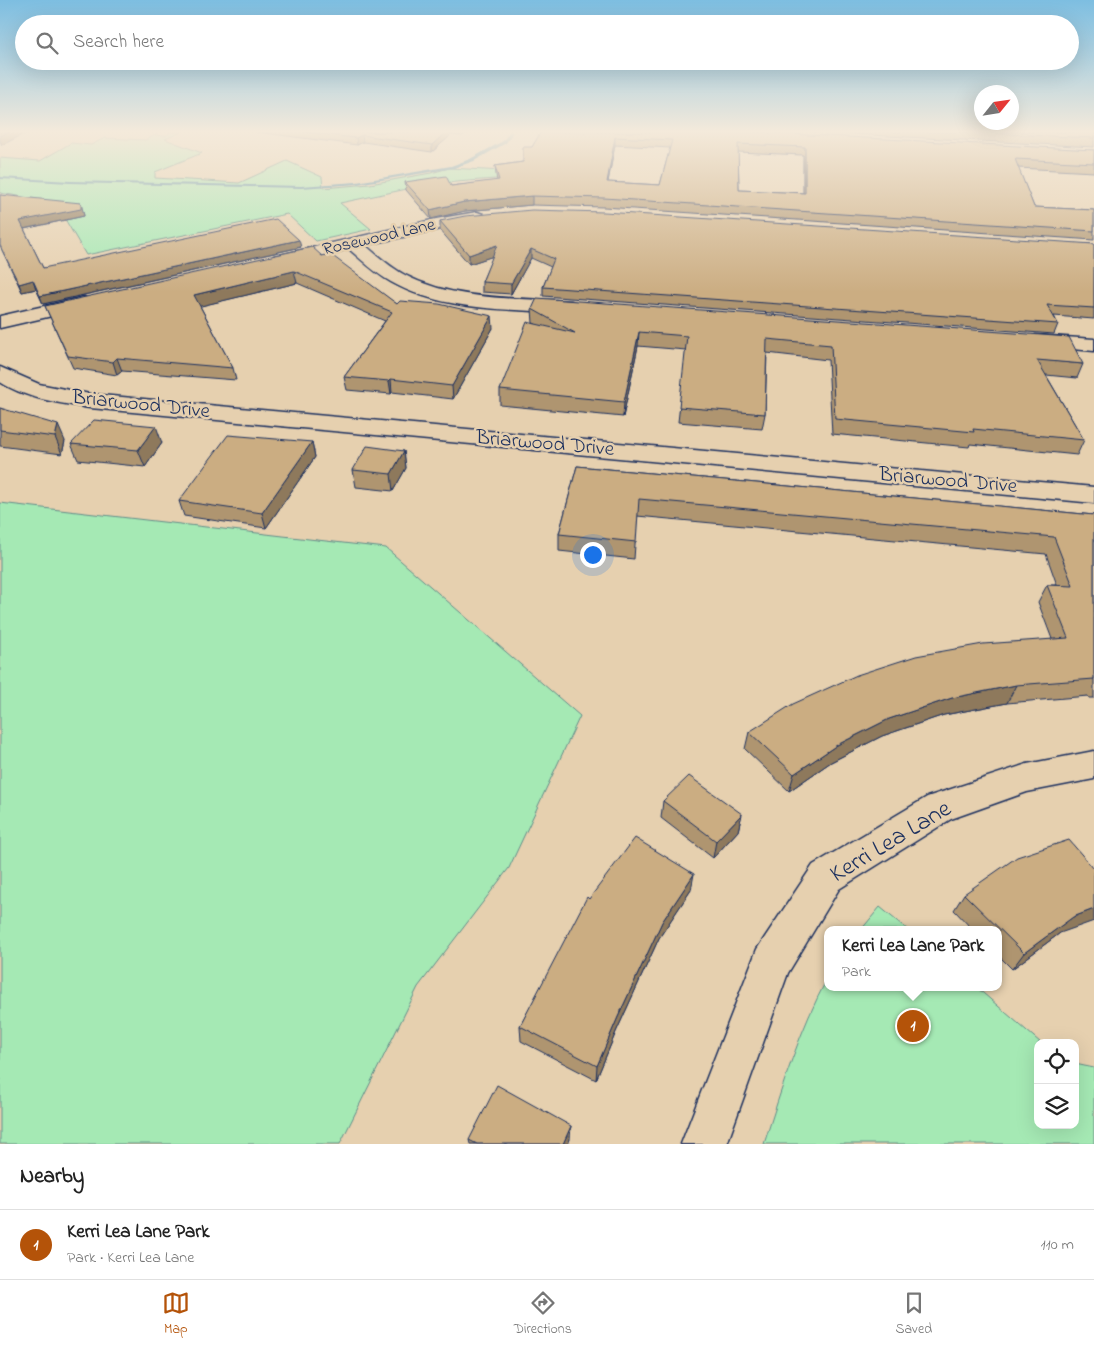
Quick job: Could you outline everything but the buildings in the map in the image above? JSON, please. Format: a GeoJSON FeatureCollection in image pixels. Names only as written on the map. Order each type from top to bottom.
{"type":"FeatureCollection","features":[{"type":"Feature","properties":{"kind":"street","name":"Rosewood Lane"},"geometry":{"type":"LineString","coordinates":[[260,265],[436,224],[490,216]]}},
{"type":"Feature","properties":{"kind":"street"},"geometry":{"type":"LineString","coordinates":[[353,244],[394,276],[405,282],[437,292],[470,299],[592,308]]}},
{"type":"Feature","properties":{"kind":"street"},"geometry":{"type":"LineString","coordinates":[[0,322],[97,300]]}},
{"type":"Feature","properties":{"kind":"street"},"geometry":{"type":"LineString","coordinates":[[1015,340],[1094,345]]}},
{"type":"Feature","properties":{"kind":"street","name":"Briarwood Drive"},"geometry":{"type":"LineString","coordinates":[[0,373],[7,379],[46,393],[90,401],[1094,495]]}},
{"type":"Feature","properties":{"kind":"street","name":"Kerri Lea Lane"},"geometry":{"type":"LineString","coordinates":[[704,1144],[771,964],[826,877],[939,808],[1027,778],[1094,765]]}},
{"type":"Feature","properties":{"kind":"green space"},"geometry":{"type":"Polygon","coordinates":[[[0,185],[323,185],[323,188],[354,185],[424,185],[340,203],[371,229],[316,241],[287,214],[86,255],[55,202],[0,193],[0,185]]]}},
{"type":"Feature","properties":{"kind":"green space"},"geometry":{"type":"Polygon","coordinates":[[[0,503],[386,548],[580,716],[509,868],[418,987],[340,1144],[0,1144],[0,503]]]}},
{"type":"Feature","properties":{"kind":"green space"},"geometry":{"type":"Polygon","coordinates":[[[880,907],[903,926],[864,926],[880,907]]]}},
{"type":"Feature","properties":{"kind":"green space"},"geometry":{"type":"Polygon","coordinates":[[[824,985],[824,991],[981,991],[1036,1039],[1034,1039],[1034,1129],[1079,1129],[1079,1065],[1094,1068],[1094,1144],[764,1144],[785,1080],[809,1017],[824,985]]]}},
{"type":"Feature","properties":{"kind":"waterway"},"geometry":{"type":"LineString","coordinates":[[226,185],[301,187],[324,185]]}},
{"type":"Feature","properties":{"kind":"place","name":"Kerri Lea Lane Park"},"geometry":{"type":"Point","coordinates":[913,1026]}}]}
